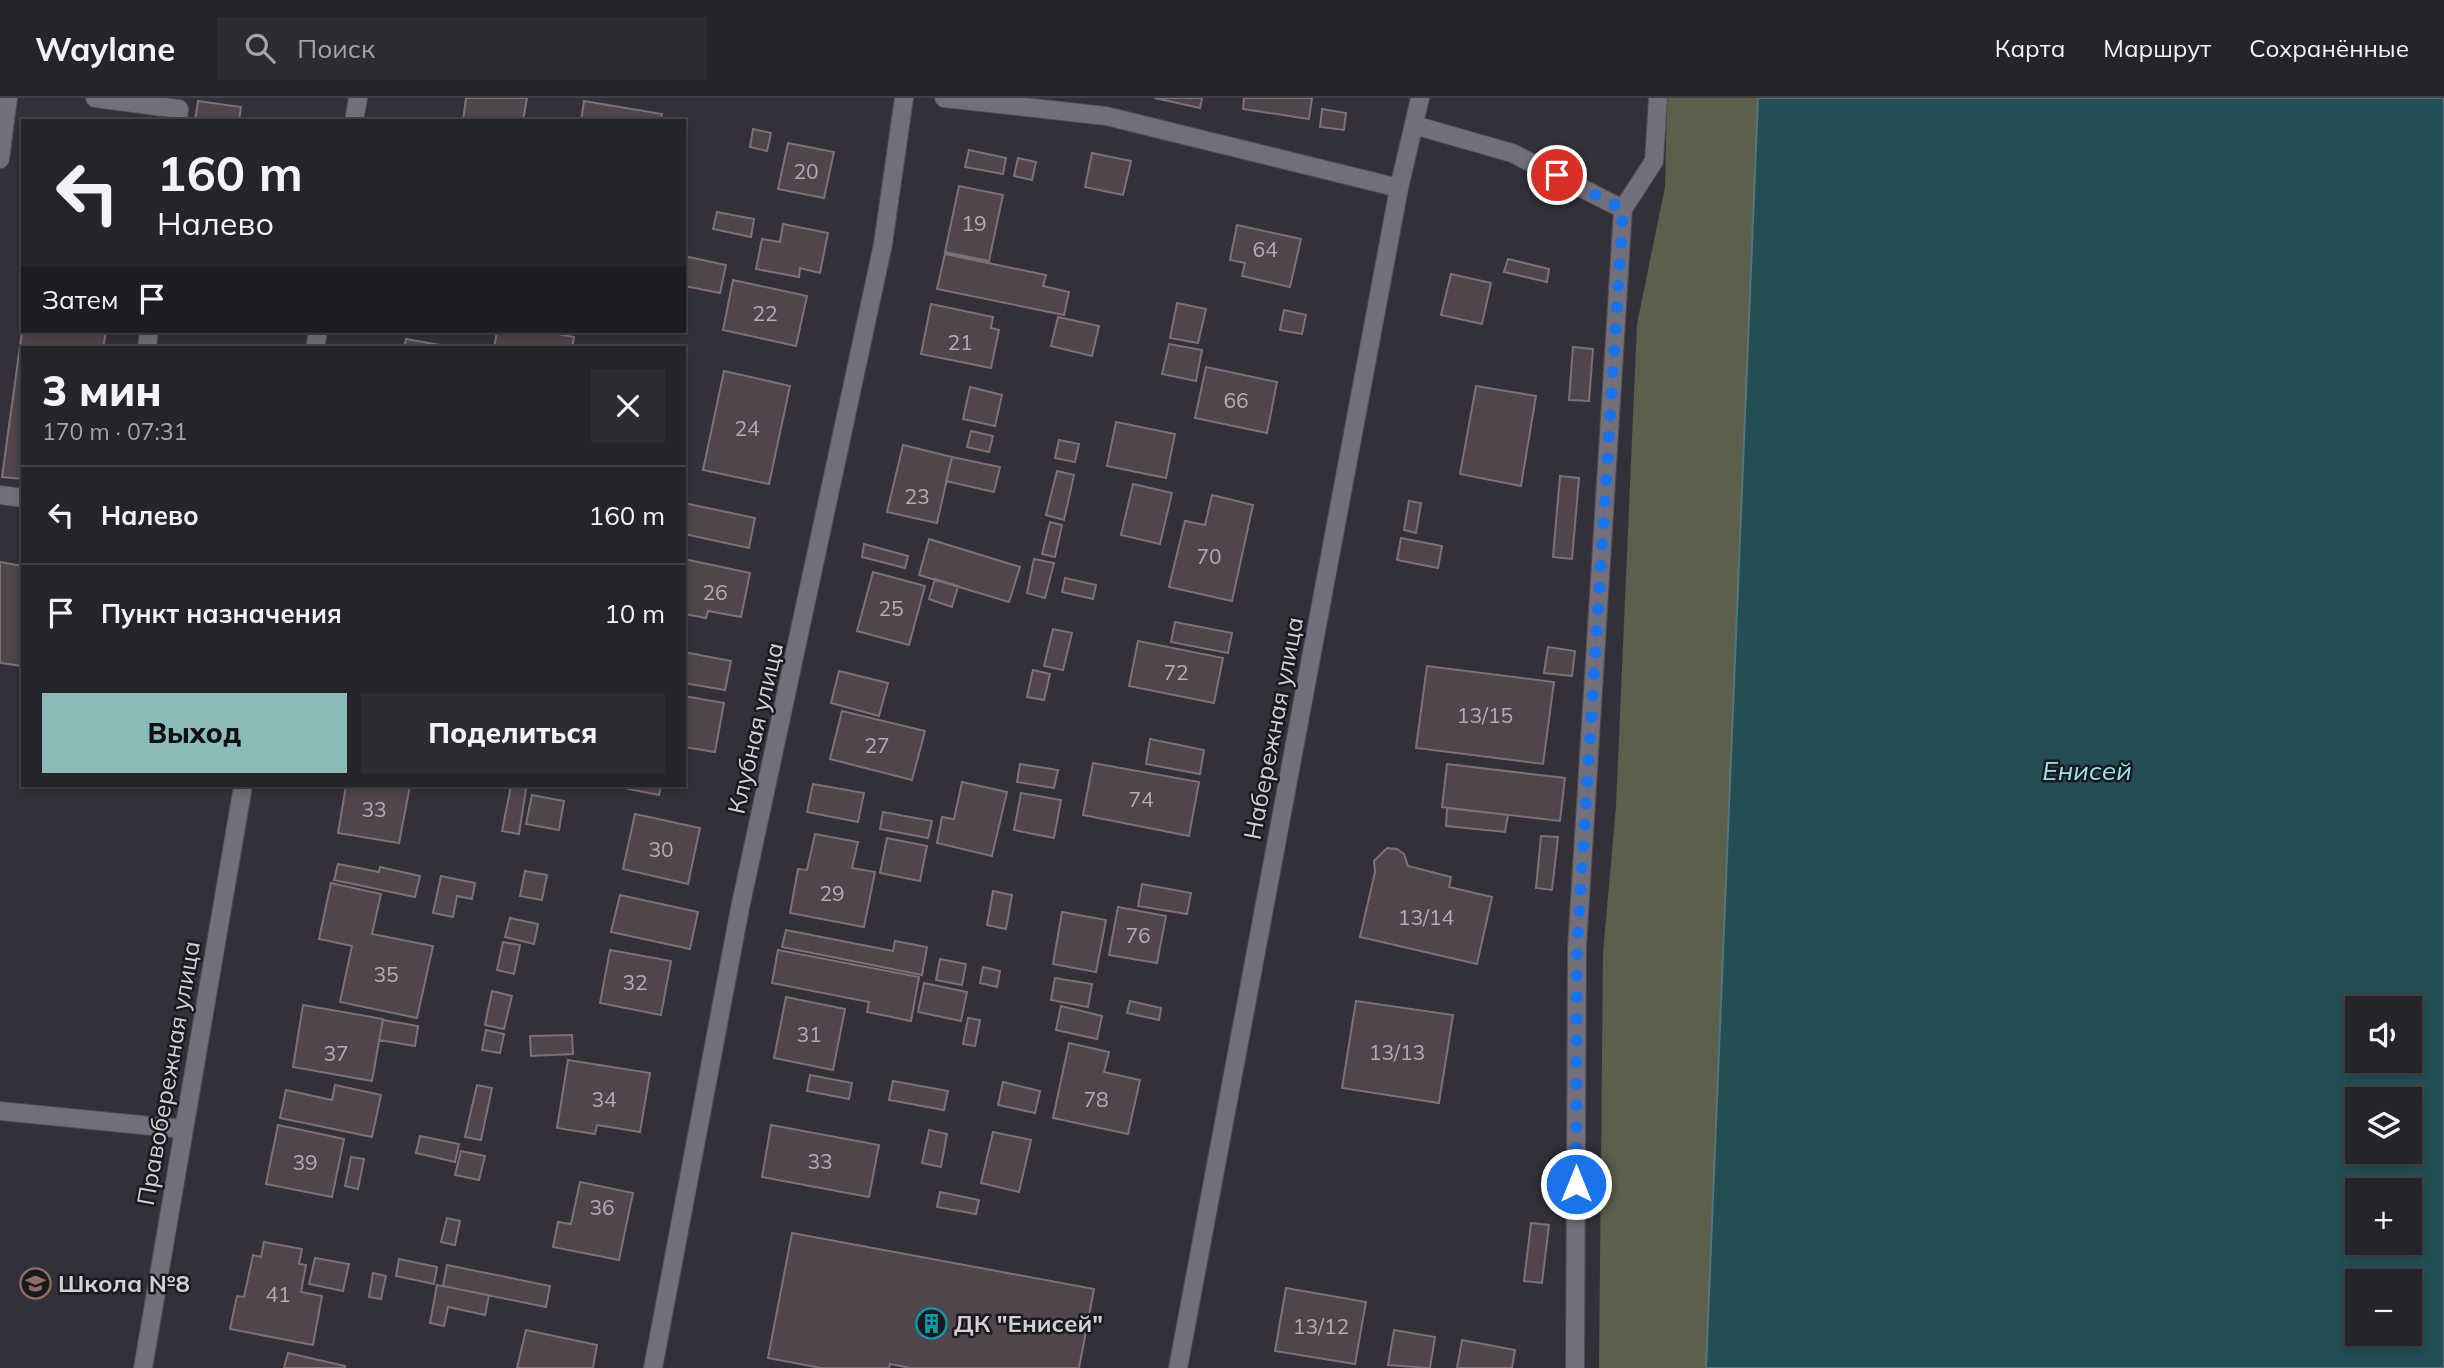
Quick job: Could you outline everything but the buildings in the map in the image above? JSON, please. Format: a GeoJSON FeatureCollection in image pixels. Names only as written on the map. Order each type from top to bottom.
{"type":"FeatureCollection","features":[{"type":"Feature","properties":{"kind":"street"},"geometry":{"type":"LineString","coordinates":[[0,159],[8,98]]}},
{"type":"Feature","properties":{"kind":"street"},"geometry":{"type":"LineString","coordinates":[[95,98],[179,109],[178,119]]}},
{"type":"Feature","properties":{"kind":"street"},"geometry":{"type":"LineString","coordinates":[[354,119],[358,98]]}},
{"type":"Feature","properties":{"kind":"street","name":"Клубная улица"},"geometry":{"type":"LineString","coordinates":[[653,1368],[740,908],[883,244],[904,98]]}},
{"type":"Feature","properties":{"kind":"street"},"geometry":{"type":"LineString","coordinates":[[944,98],[1106,116],[1399,188]]}},
{"type":"Feature","properties":{"kind":"street","name":"Набережная улица"},"geometry":{"type":"LineString","coordinates":[[1178,1368],[1399,188],[1420,98]]}},
{"type":"Feature","properties":{"kind":"street"},"geometry":{"type":"LineString","coordinates":[[1575,1368],[1577,947],[1623,209],[1654,161],[1658,98]]}},
{"type":"Feature","properties":{"kind":"street"},"geometry":{"type":"LineString","coordinates":[[1414,125],[1512,153],[1623,209]]}},
{"type":"Feature","properties":{"kind":"street"},"geometry":{"type":"LineString","coordinates":[[0,495],[21,498]]}},
{"type":"Feature","properties":{"kind":"street","name":"Правобережная улица"},"geometry":{"type":"LineString","coordinates":[[143,1368],[243,787]]}},
{"type":"Feature","properties":{"kind":"street"},"geometry":{"type":"LineString","coordinates":[[0,1111],[182,1129]]}},
{"type":"Feature","properties":{"kind":"green space"},"geometry":{"type":"Polygon","coordinates":[[[1667,98],[1758,98],[1706,1368],[1599,1368],[1603,953],[1616,806],[1637,324],[1665,187],[1667,98]]]}},
{"type":"Feature","properties":{"kind":"water","name":"Енисей"},"geometry":{"type":"Polygon","coordinates":[[[1758,98],[2444,98],[2444,1368],[1706,1368],[1758,98]]]}},
{"type":"Feature","properties":{"kind":"place","name":"Школа №8"},"geometry":{"type":"Point","coordinates":[35,1283]}},
{"type":"Feature","properties":{"kind":"place","name":"ДК \"Енисей\""},"geometry":{"type":"Point","coordinates":[931,1323]}},
{"type":"Feature","properties":{"kind":"route"},"geometry":{"type":"LineString","coordinates":[[1557,175],[1623,209],[1577,947],[1576,1184]]}}]}
